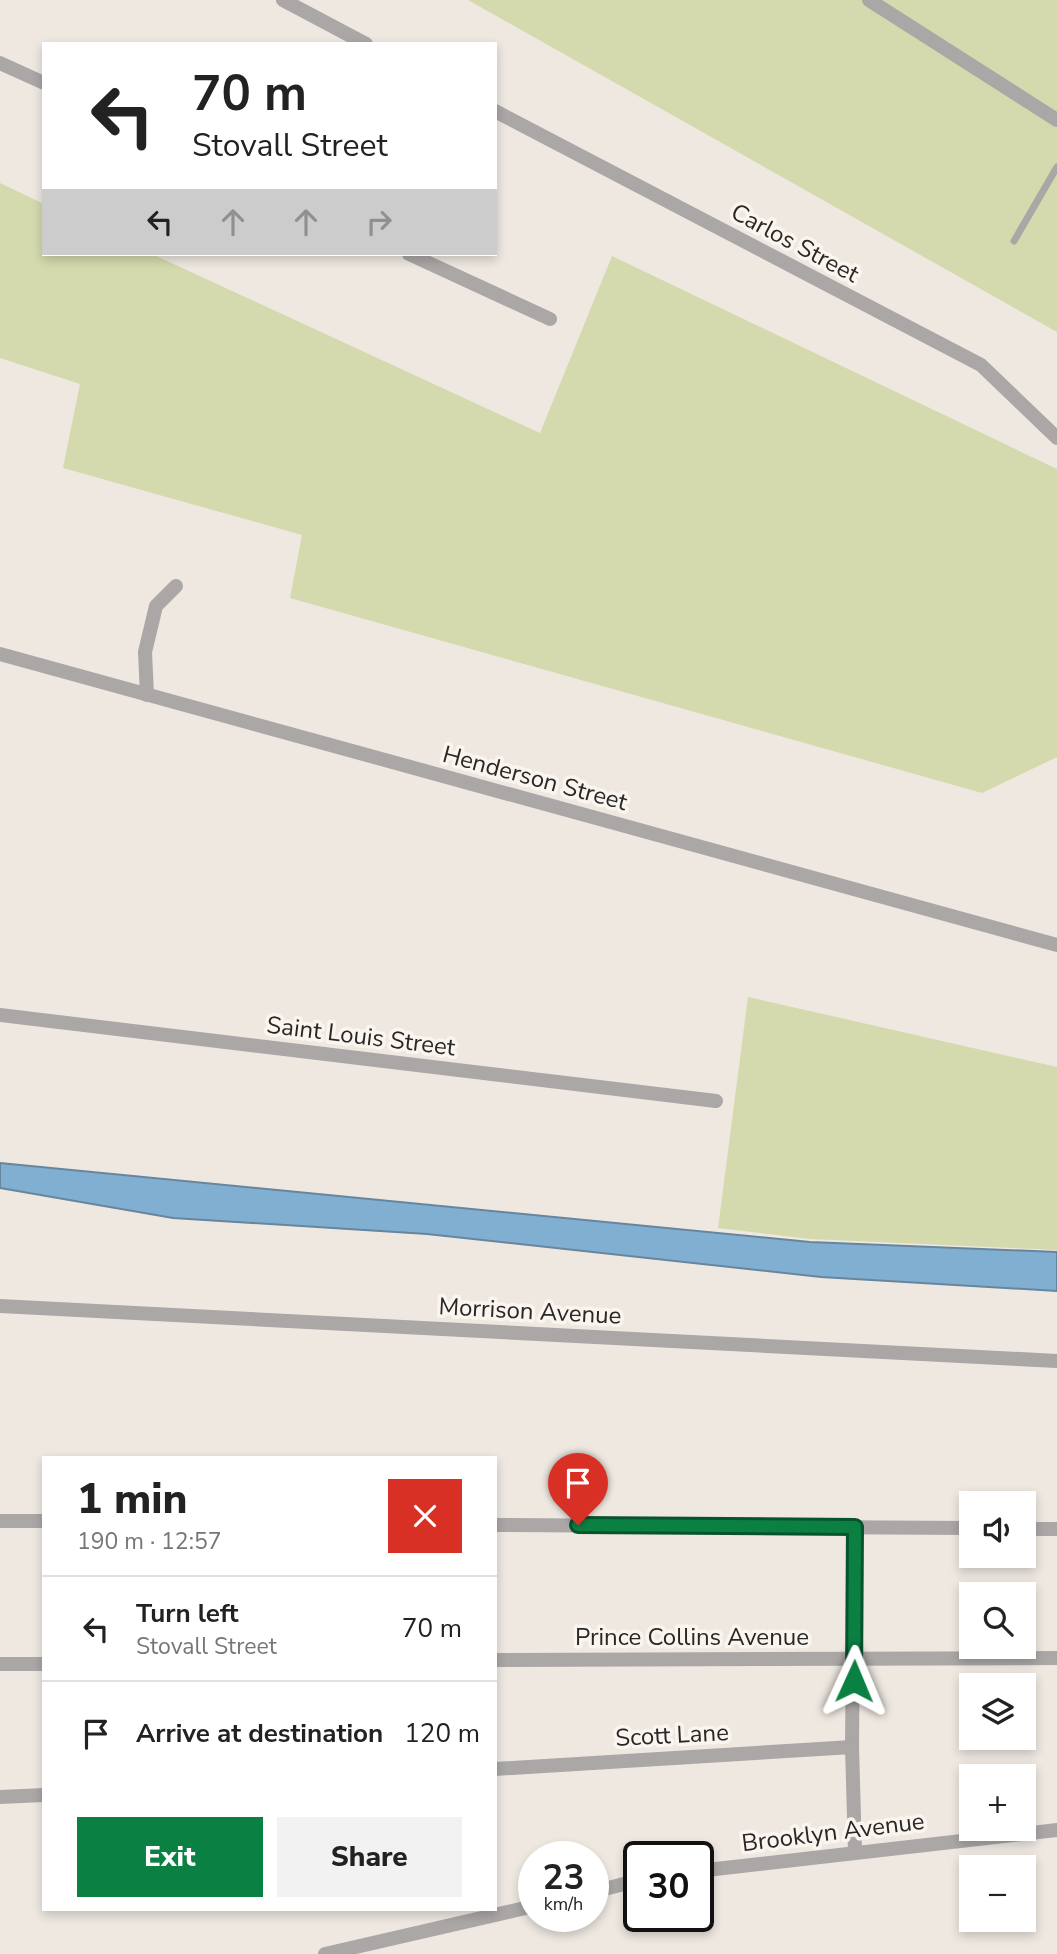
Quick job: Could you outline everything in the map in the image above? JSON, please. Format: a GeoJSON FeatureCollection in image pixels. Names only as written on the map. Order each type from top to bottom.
{"type":"FeatureCollection","features":[{"type":"Feature","properties":{"kind":"street"},"geometry":{"type":"LineString","coordinates":[[283,0],[362,42]]}},
{"type":"Feature","properties":{"kind":"street"},"geometry":{"type":"LineString","coordinates":[[869,0],[1057,120]]}},
{"type":"Feature","properties":{"kind":"street"},"geometry":{"type":"LineString","coordinates":[[0,63],[42,82]]}},
{"type":"Feature","properties":{"kind":"street","name":"Carlos Street"},"geometry":{"type":"LineString","coordinates":[[497,112],[981,365],[1057,438]]}},
{"type":"Feature","properties":{"kind":"street"},"geometry":{"type":"LineString","coordinates":[[414,256],[550,319]]}},
{"type":"Feature","properties":{"kind":"street"},"geometry":{"type":"LineString","coordinates":[[147,695],[145,652],[156,606],[176,586]]}},
{"type":"Feature","properties":{"kind":"street","name":"Henderson Street"},"geometry":{"type":"LineString","coordinates":[[0,654],[1057,945]]}},
{"type":"Feature","properties":{"kind":"street","name":"Saint Louis Street"},"geometry":{"type":"LineString","coordinates":[[0,1015],[716,1101]]}},
{"type":"Feature","properties":{"kind":"street","name":"Morrison Avenue"},"geometry":{"type":"LineString","coordinates":[[0,1306],[1057,1361]]}},
{"type":"Feature","properties":{"kind":"street"},"geometry":{"type":"LineString","coordinates":[[0,1521],[42,1521]]}},
{"type":"Feature","properties":{"kind":"street"},"geometry":{"type":"LineString","coordinates":[[497,1525],[959,1528]]}},
{"type":"Feature","properties":{"kind":"street"},"geometry":{"type":"LineString","coordinates":[[855,1527],[852,1747],[855,1852]]}},
{"type":"Feature","properties":{"kind":"street"},"geometry":{"type":"LineString","coordinates":[[1036,1529],[1057,1529]]}},
{"type":"Feature","properties":{"kind":"street","name":"Prince Collins Avenue"},"geometry":{"type":"LineString","coordinates":[[497,1660],[1057,1658]]}},
{"type":"Feature","properties":{"kind":"street"},"geometry":{"type":"LineString","coordinates":[[0,1664],[42,1664]]}},
{"type":"Feature","properties":{"kind":"street","name":"Scott Lane"},"geometry":{"type":"LineString","coordinates":[[497,1769],[852,1747]]}},
{"type":"Feature","properties":{"kind":"street"},"geometry":{"type":"LineString","coordinates":[[0,1797],[42,1795]]}},
{"type":"Feature","properties":{"kind":"street","name":"Brooklyn Avenue"},"geometry":{"type":"LineString","coordinates":[[714,1869],[1057,1830]]}},
{"type":"Feature","properties":{"kind":"street"},"geometry":{"type":"LineString","coordinates":[[325,1954],[518,1910]]}},
{"type":"Feature","properties":{"kind":"lane"},"geometry":{"type":"LineString","coordinates":[[1014,241],[1057,167]]}},
{"type":"Feature","properties":{"kind":"green space"},"geometry":{"type":"Polygon","coordinates":[[[468,0],[1057,0],[1057,332],[468,0]]]}},
{"type":"Feature","properties":{"kind":"green space"},"geometry":{"type":"Polygon","coordinates":[[[0,183],[42,203],[42,256],[156,256],[540,433],[612,256],[1057,469],[1057,757],[982,793],[290,598],[302,535],[63,468],[80,384],[0,358],[0,183]]]}},
{"type":"Feature","properties":{"kind":"green space"},"geometry":{"type":"Polygon","coordinates":[[[748,997],[1057,1067],[1057,1250],[810,1239],[718,1228],[748,997]]]}},
{"type":"Feature","properties":{"kind":"water"},"geometry":{"type":"Polygon","coordinates":[[[0,1163],[810,1242],[1057,1252],[1057,1291],[821,1277],[427,1234],[173,1218],[0,1188],[0,1163]]]}},
{"type":"Feature","properties":{"kind":"route"},"geometry":{"type":"LineString","coordinates":[[578,1525],[855,1527],[854,1681]]}}]}
